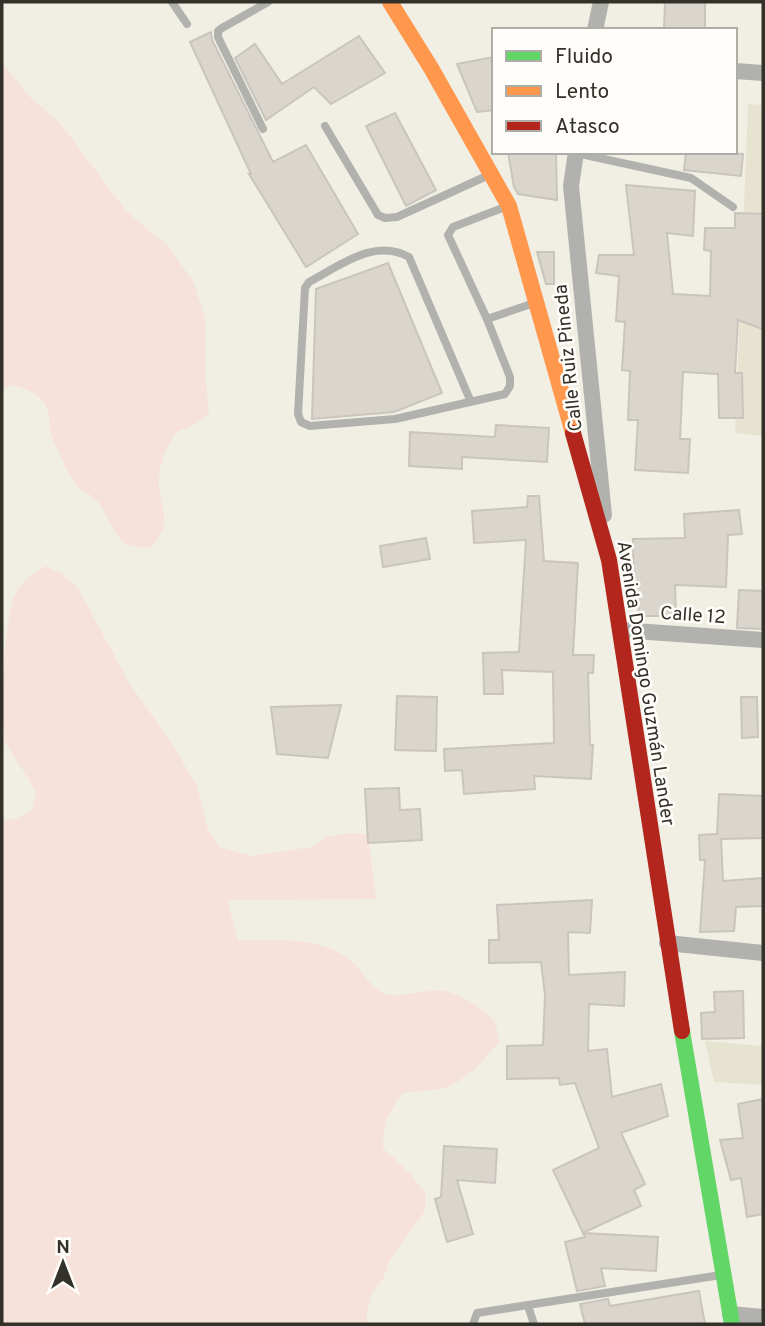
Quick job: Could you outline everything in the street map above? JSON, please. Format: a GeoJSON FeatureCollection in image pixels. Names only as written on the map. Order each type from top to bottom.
{"type":"FeatureCollection","features":[{"type":"Feature","properties":{"kind":"street","name":"Avenida Domingo Guzmán Lander"},"geometry":{"type":"LineString","coordinates":[[390,2],[509,205],[609,560],[667,943],[731,1319]]}},
{"type":"Feature","properties":{"kind":"street"},"geometry":{"type":"LineString","coordinates":[[595,28],[601,2]]}},
{"type":"Feature","properties":{"kind":"street"},"geometry":{"type":"LineString","coordinates":[[737,71],[763,74]]}},
{"type":"Feature","properties":{"kind":"street","name":"Calle Ruiz Pineda"},"geometry":{"type":"LineString","coordinates":[[576,154],[571,186],[609,560]]}},
{"type":"Feature","properties":{"kind":"street","name":"Calle 12"},"geometry":{"type":"LineString","coordinates":[[620,630],[763,640]]}},
{"type":"Feature","properties":{"kind":"street"},"geometry":{"type":"LineString","coordinates":[[667,943],[763,953]]}},
{"type":"Feature","properties":{"kind":"street"},"geometry":{"type":"LineString","coordinates":[[731,1319],[763,1317]]}},
{"type":"Feature","properties":{"kind":"lane"},"geometry":{"type":"LineString","coordinates":[[172,2],[187,24]]}},
{"type":"Feature","properties":{"kind":"lane"},"geometry":{"type":"LineString","coordinates":[[263,129],[218,37],[218,32],[268,2]]}},
{"type":"Feature","properties":{"kind":"lane"},"geometry":{"type":"LineString","coordinates":[[325,126],[378,215],[385,218],[397,217],[491,174]]}},
{"type":"Feature","properties":{"kind":"lane"},"geometry":{"type":"LineString","coordinates":[[581,154],[691,178],[733,206]]}},
{"type":"Feature","properties":{"kind":"lane"},"geometry":{"type":"LineString","coordinates":[[471,402],[410,257],[399,251],[370,250],[306,284],[298,414],[301,422],[310,426],[396,419],[471,402],[505,394],[510,386],[510,377],[487,319],[448,235],[453,227],[509,205]]}},
{"type":"Feature","properties":{"kind":"lane"},"geometry":{"type":"LineString","coordinates":[[487,319],[536,302]]}},
{"type":"Feature","properties":{"kind":"lane"},"geometry":{"type":"LineString","coordinates":[[473,1324],[477,1312],[723,1274]]}},
{"type":"Feature","properties":{"kind":"lane"},"geometry":{"type":"LineString","coordinates":[[528,1306],[534,1324]]}},
{"type":"Feature","properties":{"kind":"shaded area"},"geometry":{"type":"Polygon","coordinates":[[[2,63],[31,98],[60,123],[126,211],[169,247],[193,281],[205,318],[205,375],[209,413],[194,425],[176,432],[166,450],[159,477],[163,529],[152,547],[129,545],[122,540],[96,500],[75,483],[51,434],[45,403],[31,392],[16,386],[2,390],[2,63]]]}},
{"type":"Feature","properties":{"kind":"shaded area"},"geometry":{"type":"Polygon","coordinates":[[[748,104],[763,105],[763,436],[735,433],[748,104]]]}},
{"type":"Feature","properties":{"kind":"shaded area"},"geometry":{"type":"Polygon","coordinates":[[[46,566],[62,574],[78,588],[128,681],[197,786],[208,830],[220,847],[252,856],[311,847],[328,837],[349,833],[368,835],[376,899],[227,900],[238,940],[284,940],[315,944],[344,955],[381,992],[393,995],[437,990],[450,992],[479,1007],[495,1023],[499,1042],[474,1069],[452,1085],[403,1093],[387,1118],[383,1148],[413,1177],[425,1193],[425,1211],[390,1259],[384,1277],[372,1293],[367,1324],[2,1324],[2,820],[15,819],[32,811],[36,792],[5,741],[4,668],[8,625],[15,595],[24,582],[46,566]]]}},
{"type":"Feature","properties":{"kind":"shaded area"},"geometry":{"type":"Polygon","coordinates":[[[705,1041],[763,1046],[763,1085],[714,1082],[705,1041]]]}},
{"type":"Feature","properties":{"kind":"building"},"geometry":{"type":"Polygon","coordinates":[[[665,2],[705,2],[705,28],[664,28],[665,2]]]}},
{"type":"Feature","properties":{"kind":"building"},"geometry":{"type":"Polygon","coordinates":[[[211,32],[212,40],[273,162],[306,145],[358,234],[306,267],[249,174],[190,42],[211,32]]]}},
{"type":"Feature","properties":{"kind":"building"},"geometry":{"type":"Polygon","coordinates":[[[359,36],[385,73],[331,104],[314,87],[266,120],[235,58],[255,44],[282,84],[359,36]]]}},
{"type":"Feature","properties":{"kind":"building"},"geometry":{"type":"Polygon","coordinates":[[[492,57],[492,110],[477,112],[457,64],[492,57]]]}},
{"type":"Feature","properties":{"kind":"building"},"geometry":{"type":"Polygon","coordinates":[[[395,113],[436,190],[406,206],[366,126],[395,113]]]}},
{"type":"Feature","properties":{"kind":"building"},"geometry":{"type":"Polygon","coordinates":[[[508,154],[556,154],[557,200],[518,194],[514,187],[508,154]]]}},
{"type":"Feature","properties":{"kind":"building"},"geometry":{"type":"Polygon","coordinates":[[[686,154],[743,154],[741,176],[684,170],[686,154]]]}},
{"type":"Feature","properties":{"kind":"building"},"geometry":{"type":"Polygon","coordinates":[[[626,185],[695,191],[693,236],[667,233],[673,294],[710,296],[711,251],[704,250],[705,228],[735,228],[735,213],[763,214],[763,329],[738,320],[735,373],[742,373],[743,418],[719,418],[718,374],[683,372],[680,439],[690,439],[688,473],[635,470],[638,420],[628,420],[630,371],[622,370],[625,322],[616,321],[619,276],[596,273],[599,255],[634,255],[626,185]]]}},
{"type":"Feature","properties":{"kind":"building"},"geometry":{"type":"Polygon","coordinates":[[[537,252],[554,252],[554,284],[546,284],[537,252]]]}},
{"type":"Feature","properties":{"kind":"building"},"geometry":{"type":"Polygon","coordinates":[[[388,263],[442,393],[394,412],[312,419],[316,289],[388,263]]]}},
{"type":"Feature","properties":{"kind":"building"},"geometry":{"type":"Polygon","coordinates":[[[496,425],[549,428],[547,462],[462,457],[462,469],[409,466],[410,432],[495,437],[496,425]]]}},
{"type":"Feature","properties":{"kind":"building"},"geometry":{"type":"Polygon","coordinates":[[[528,496],[539,496],[544,561],[578,563],[573,655],[594,655],[593,673],[588,673],[590,745],[593,745],[591,779],[534,776],[535,789],[464,794],[462,770],[445,771],[444,749],[554,743],[553,672],[502,670],[503,694],[484,694],[483,653],[519,652],[526,540],[474,543],[472,511],[527,507],[528,496]]]}},
{"type":"Feature","properties":{"kind":"building"},"geometry":{"type":"Polygon","coordinates":[[[739,510],[742,534],[728,535],[726,587],[675,585],[676,616],[639,616],[638,599],[634,599],[633,539],[685,538],[684,514],[739,510]]]}},
{"type":"Feature","properties":{"kind":"building"},"geometry":{"type":"Polygon","coordinates":[[[426,538],[430,559],[383,567],[380,546],[426,538]]]}},
{"type":"Feature","properties":{"kind":"building"},"geometry":{"type":"Polygon","coordinates":[[[739,590],[763,591],[763,629],[737,628],[739,590]]]}},
{"type":"Feature","properties":{"kind":"building"},"geometry":{"type":"Polygon","coordinates":[[[397,696],[437,697],[436,751],[395,750],[397,696]]]}},
{"type":"Feature","properties":{"kind":"building"},"geometry":{"type":"Polygon","coordinates":[[[741,697],[757,697],[758,737],[742,738],[741,697]]]}},
{"type":"Feature","properties":{"kind":"building"},"geometry":{"type":"Polygon","coordinates":[[[341,705],[328,758],[277,754],[271,707],[341,705]]]}},
{"type":"Feature","properties":{"kind":"building"},"geometry":{"type":"Polygon","coordinates":[[[399,788],[400,810],[420,809],[422,840],[368,843],[365,789],[399,788]]]}},
{"type":"Feature","properties":{"kind":"building"},"geometry":{"type":"Polygon","coordinates":[[[719,794],[763,796],[763,838],[721,839],[723,881],[763,878],[763,906],[736,907],[734,931],[700,932],[705,860],[700,860],[699,835],[717,834],[719,794]]]}},
{"type":"Feature","properties":{"kind":"building"},"geometry":{"type":"Polygon","coordinates":[[[592,900],[590,933],[568,932],[569,975],[625,972],[624,1006],[589,1004],[588,1051],[607,1049],[612,1097],[661,1084],[668,1116],[621,1133],[645,1184],[634,1190],[641,1206],[583,1233],[553,1170],[599,1148],[575,1083],[560,1085],[559,1078],[507,1079],[507,1046],[543,1045],[545,995],[541,962],[489,963],[489,940],[499,940],[497,905],[592,900]]]}},
{"type":"Feature","properties":{"kind":"building"},"geometry":{"type":"Polygon","coordinates":[[[743,991],[744,1038],[702,1039],[701,1013],[715,1012],[714,992],[743,991]]]}},
{"type":"Feature","properties":{"kind":"building"},"geometry":{"type":"Polygon","coordinates":[[[763,1099],[763,1214],[747,1217],[741,1178],[731,1180],[720,1140],[743,1138],[738,1104],[763,1099]]]}},
{"type":"Feature","properties":{"kind":"building"},"geometry":{"type":"Polygon","coordinates":[[[444,1146],[497,1149],[495,1183],[457,1180],[473,1234],[447,1242],[435,1199],[441,1197],[444,1146]]]}},
{"type":"Feature","properties":{"kind":"building"},"geometry":{"type":"Polygon","coordinates":[[[583,1233],[658,1237],[656,1271],[601,1268],[605,1286],[577,1291],[565,1242],[585,1237],[583,1233]]]}},
{"type":"Feature","properties":{"kind":"building"},"geometry":{"type":"Polygon","coordinates":[[[699,1291],[705,1324],[585,1324],[580,1304],[608,1299],[610,1306],[699,1291]]]}},
{"type":"Feature","properties":{"kind":"traffic: fast"},"geometry":{"type":"LineString","coordinates":[[682,1031],[732,1324]]}},
{"type":"Feature","properties":{"kind":"traffic: slow"},"geometry":{"type":"LineString","coordinates":[[390,2],[431,68],[509,206],[573,433]]}},
{"type":"Feature","properties":{"kind":"traffic: jam"},"geometry":{"type":"LineString","coordinates":[[573,433],[609,560],[682,1031]]}}]}
